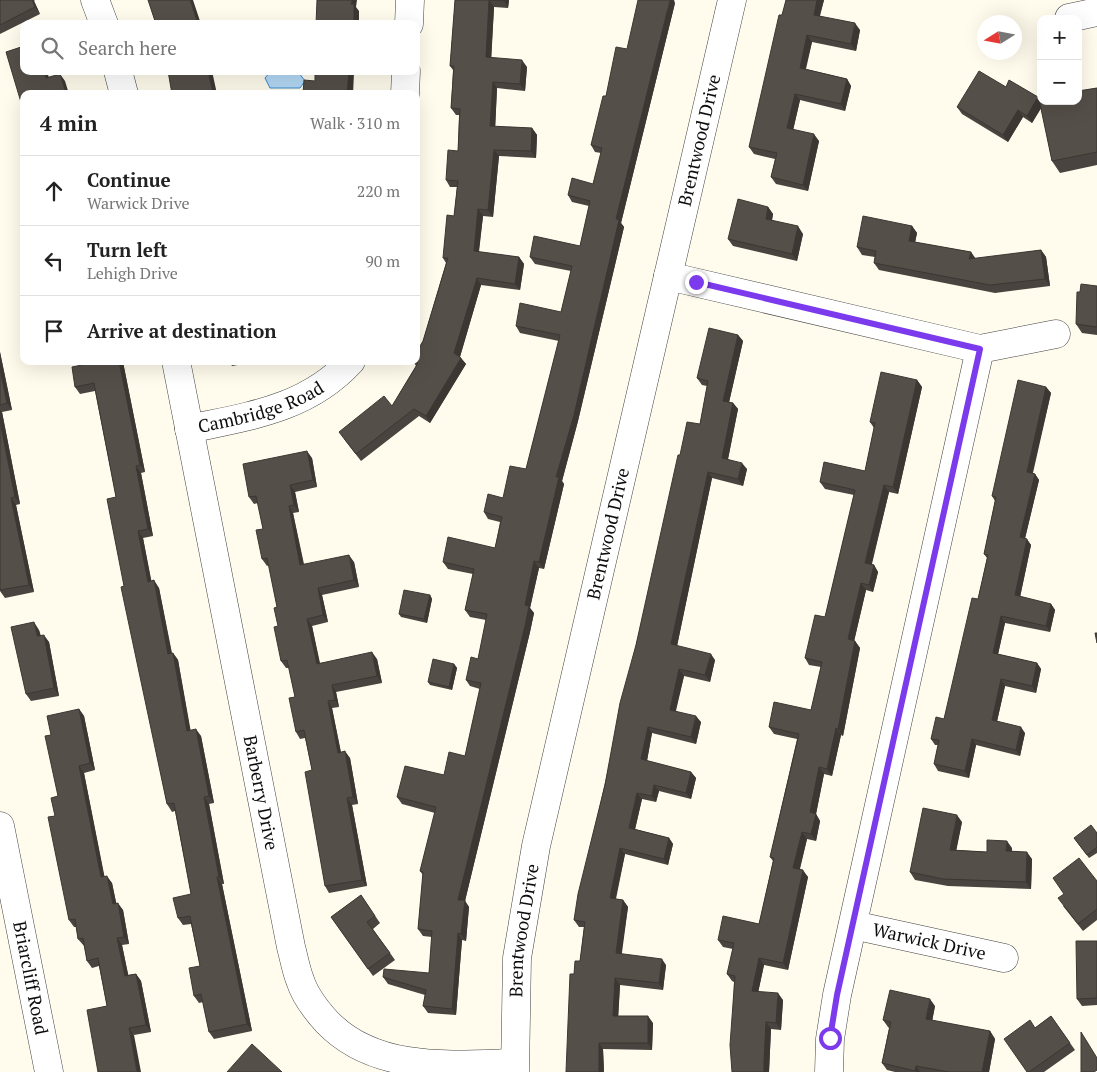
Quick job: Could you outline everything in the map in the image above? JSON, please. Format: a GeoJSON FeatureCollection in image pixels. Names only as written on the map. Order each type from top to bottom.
{"type":"FeatureCollection","features":[{"type":"Feature","properties":{"kind":"street"},"geometry":{"type":"LineString","coordinates":[[95,0],[102,20]]}},
{"type":"Feature","properties":{"kind":"street"},"geometry":{"type":"LineString","coordinates":[[409,20],[410,0]]}},
{"type":"Feature","properties":{"kind":"street","name":"Brentwood Drive"},"geometry":{"type":"LineString","coordinates":[[514,1068],[516,958],[536,846],[732,0]]}},
{"type":"Feature","properties":{"kind":"street"},"geometry":{"type":"LineString","coordinates":[[1082,15],[1097,12]]}},
{"type":"Feature","properties":{"kind":"street"},"geometry":{"type":"LineString","coordinates":[[119,75],[123,90]]}},
{"type":"Feature","properties":{"kind":"street"},"geometry":{"type":"LineString","coordinates":[[405,90],[406,75]]}},
{"type":"Feature","properties":{"kind":"street"},"geometry":{"type":"LineString","coordinates":[[668,276],[980,349],[1056,334]]}},
{"type":"Feature","properties":{"kind":"street","name":"Warwick Drive"},"geometry":{"type":"LineString","coordinates":[[828,1072],[830,1038],[837,995],[980,349]]}},
{"type":"Feature","properties":{"kind":"street","name":"Barberry Drive"},"geometry":{"type":"LineString","coordinates":[[177,365],[289,937],[300,982],[314,1008],[338,1034],[363,1050],[412,1064],[514,1068]]}},
{"type":"Feature","properties":{"kind":"street","name":"Cambridge Road"},"geometry":{"type":"LineString","coordinates":[[188,429],[275,410],[316,391],[347,365]]}},
{"type":"Feature","properties":{"kind":"street","name":"Briarcliff Road"},"geometry":{"type":"LineString","coordinates":[[0,826],[48,1072]]}},
{"type":"Feature","properties":{"kind":"street","name":"Warwick Drive"},"geometry":{"type":"LineString","coordinates":[[852,925],[1004,958]]}},
{"type":"Feature","properties":{"kind":"water"},"geometry":{"type":"Polygon","coordinates":[[[268,75],[300,75],[305,81],[300,88],[270,88],[265,78],[268,75]]]}},
{"type":"Feature","properties":{"kind":"building"},"geometry":{"type":"Polygon","coordinates":[[[0,0],[32,0],[35,7],[0,25],[0,0]]]}},
{"type":"Feature","properties":{"kind":"building"},"geometry":{"type":"Polygon","coordinates":[[[148,0],[190,0],[197,20],[155,20],[148,0]]]}},
{"type":"Feature","properties":{"kind":"building"},"geometry":{"type":"Polygon","coordinates":[[[317,0],[352,0],[351,4],[354,4],[354,20],[316,20],[317,0]]]}},
{"type":"Feature","properties":{"kind":"building"},"geometry":{"type":"Polygon","coordinates":[[[455,0],[489,0],[486,57],[522,60],[520,84],[493,82],[490,126],[532,128],[531,151],[494,150],[488,210],[478,209],[474,251],[519,257],[515,284],[477,278],[454,353],[461,358],[426,416],[414,409],[356,454],[339,432],[384,396],[392,406],[417,365],[420,365],[420,346],[448,258],[443,258],[447,215],[454,216],[458,181],[446,180],[448,150],[458,151],[460,109],[451,108],[454,66],[450,66],[455,0]]]}},
{"type":"Feature","properties":{"kind":"building"},"geometry":{"type":"Polygon","coordinates":[[[638,0],[670,0],[616,219],[619,220],[574,415],[556,477],[559,477],[539,562],[534,561],[525,605],[529,606],[525,626],[458,900],[465,900],[461,934],[458,933],[452,1009],[423,1006],[426,990],[383,977],[384,969],[429,973],[432,931],[418,929],[423,872],[420,871],[436,807],[397,797],[405,766],[444,775],[449,752],[465,756],[481,683],[466,680],[471,657],[478,659],[487,614],[465,610],[474,569],[443,562],[448,537],[495,548],[502,517],[484,512],[488,494],[503,498],[510,466],[526,469],[560,335],[516,326],[520,303],[561,312],[572,266],[530,257],[534,236],[580,246],[590,201],[568,195],[572,178],[593,184],[602,148],[591,145],[603,96],[606,96],[616,47],[627,49],[638,0]]]}},
{"type":"Feature","properties":{"kind":"building"},"geometry":{"type":"Polygon","coordinates":[[[786,0],[817,0],[814,15],[855,23],[851,44],[807,35],[800,68],[847,79],[841,104],[795,94],[787,128],[814,134],[803,185],[771,177],[777,153],[749,147],[779,15],[782,15],[786,0]]]}},
{"type":"Feature","properties":{"kind":"building"},"geometry":{"type":"Polygon","coordinates":[[[20,47],[20,75],[45,75],[46,78],[60,75],[65,90],[20,90],[20,99],[6,52],[20,47]]]}},
{"type":"Feature","properties":{"kind":"building"},"geometry":{"type":"Polygon","coordinates":[[[979,71],[1006,87],[1009,80],[1037,96],[1027,116],[1018,110],[1003,135],[957,107],[979,71]]]}},
{"type":"Feature","properties":{"kind":"building"},"geometry":{"type":"Polygon","coordinates":[[[169,75],[209,75],[212,90],[171,90],[169,75]]]}},
{"type":"Feature","properties":{"kind":"building"},"geometry":{"type":"Polygon","coordinates":[[[315,75],[349,75],[347,90],[303,90],[304,80],[315,81],[315,75]]]}},
{"type":"Feature","properties":{"kind":"building"},"geometry":{"type":"Polygon","coordinates":[[[1097,88],[1097,152],[1052,161],[1040,105],[1082,105],[1082,90],[1097,88]]]}},
{"type":"Feature","properties":{"kind":"building"},"geometry":{"type":"Polygon","coordinates":[[[738,199],[768,207],[766,219],[798,226],[792,254],[728,239],[738,199]]]}},
{"type":"Feature","properties":{"kind":"building"},"geometry":{"type":"Polygon","coordinates":[[[863,216],[912,226],[909,241],[971,252],[969,259],[1041,250],[1045,279],[990,285],[874,263],[876,251],[857,247],[863,216]]]}},
{"type":"Feature","properties":{"kind":"building"},"geometry":{"type":"Polygon","coordinates":[[[1081,284],[1097,286],[1097,327],[1076,324],[1077,292],[1080,292],[1081,284]]]}},
{"type":"Feature","properties":{"kind":"building"},"geometry":{"type":"Polygon","coordinates":[[[709,328],[738,335],[723,401],[733,403],[722,458],[742,463],[738,479],[708,472],[671,644],[711,654],[705,675],[679,669],[670,710],[696,716],[691,737],[648,727],[641,759],[691,772],[686,793],[654,785],[652,796],[637,793],[629,828],[669,838],[664,859],[620,848],[610,898],[623,900],[616,953],[662,959],[659,983],[615,978],[613,1016],[648,1016],[648,1043],[599,1043],[599,1072],[566,1072],[570,974],[574,974],[575,961],[580,961],[585,922],[574,920],[578,894],[605,785],[620,703],[636,645],[678,455],[680,455],[687,422],[700,424],[708,381],[697,378],[709,328]]]}},
{"type":"Feature","properties":{"kind":"building"},"geometry":{"type":"Polygon","coordinates":[[[82,365],[120,365],[140,465],[136,466],[148,529],[138,531],[148,582],[154,580],[168,654],[173,653],[187,731],[196,729],[209,796],[204,797],[219,877],[217,877],[247,1024],[209,1032],[201,994],[194,996],[189,968],[200,966],[190,916],[178,918],[173,898],[191,894],[174,803],[167,804],[121,587],[124,586],[107,499],[116,497],[94,383],[75,387],[72,367],[82,365]]]}},
{"type":"Feature","properties":{"kind":"building"},"geometry":{"type":"Polygon","coordinates":[[[0,369],[7,403],[0,405],[0,369]]]}},
{"type":"Feature","properties":{"kind":"building"},"geometry":{"type":"Polygon","coordinates":[[[881,372],[917,380],[893,487],[884,485],[865,563],[874,565],[869,585],[861,583],[848,639],[855,641],[838,729],[836,728],[827,769],[819,767],[810,812],[816,814],[811,834],[802,832],[793,868],[803,870],[783,963],[759,958],[752,991],[778,993],[776,1023],[766,1022],[764,1072],[732,1072],[730,1045],[735,976],[727,974],[734,943],[718,940],[723,916],[759,924],[774,858],[770,857],[799,734],[769,727],[774,702],[811,710],[822,662],[805,658],[815,615],[825,617],[855,490],[820,482],[824,462],[865,471],[875,423],[870,422],[881,372]]]}},
{"type":"Feature","properties":{"kind":"building"},"geometry":{"type":"Polygon","coordinates":[[[1018,380],[1046,387],[1027,472],[1035,474],[1020,537],[1027,539],[1015,595],[1051,604],[1046,626],[1001,616],[993,653],[1037,663],[1032,686],[1001,679],[992,720],[1021,727],[1016,750],[972,739],[965,771],[934,764],[939,740],[931,739],[936,717],[944,719],[972,598],[978,599],[988,555],[984,554],[996,497],[992,496],[1018,380]]]}},
{"type":"Feature","properties":{"kind":"building"},"geometry":{"type":"Polygon","coordinates":[[[0,421],[15,497],[11,498],[29,585],[0,590],[0,421]]]}},
{"type":"Feature","properties":{"kind":"building"},"geometry":{"type":"Polygon","coordinates":[[[307,451],[313,480],[290,485],[294,505],[289,506],[300,565],[349,555],[354,580],[318,588],[323,615],[307,619],[317,664],[372,652],[377,676],[332,685],[335,700],[328,701],[338,753],[345,751],[353,797],[347,798],[362,880],[325,886],[305,772],[312,770],[304,730],[296,732],[289,698],[295,697],[287,660],[281,661],[274,627],[278,626],[274,608],[277,607],[267,558],[262,559],[256,530],[263,529],[256,496],[249,497],[243,464],[307,451]]]}},
{"type":"Feature","properties":{"kind":"building"},"geometry":{"type":"Polygon","coordinates":[[[404,590],[430,595],[424,619],[399,614],[404,590]]]}},
{"type":"Feature","properties":{"kind":"building"},"geometry":{"type":"Polygon","coordinates":[[[34,622],[37,636],[44,635],[54,688],[26,694],[11,627],[34,622]]]}},
{"type":"Feature","properties":{"kind":"building"},"geometry":{"type":"Polygon","coordinates":[[[433,659],[454,664],[449,687],[428,682],[433,659]]]}},
{"type":"Feature","properties":{"kind":"building"},"geometry":{"type":"Polygon","coordinates":[[[79,709],[90,763],[79,766],[101,877],[107,876],[113,904],[118,903],[124,937],[117,938],[125,976],[136,974],[146,1025],[129,1028],[137,1072],[98,1072],[87,1010],[107,1006],[98,958],[87,961],[83,938],[78,939],[75,919],[69,920],[48,817],[55,816],[51,798],[58,796],[45,736],[51,735],[47,716],[79,709]]]}},
{"type":"Feature","properties":{"kind":"building"},"geometry":{"type":"Polygon","coordinates":[[[923,808],[957,815],[950,850],[987,852],[987,840],[1007,841],[1006,851],[1027,852],[1026,882],[943,879],[910,872],[923,808]]]}},
{"type":"Feature","properties":{"kind":"building"},"geometry":{"type":"Polygon","coordinates":[[[1091,825],[1097,833],[1097,847],[1087,855],[1074,838],[1091,825]]]}},
{"type":"Feature","properties":{"kind":"building"},"geometry":{"type":"Polygon","coordinates":[[[1079,858],[1097,881],[1097,909],[1078,924],[1058,898],[1064,894],[1053,878],[1079,858]]]}},
{"type":"Feature","properties":{"kind":"building"},"geometry":{"type":"Polygon","coordinates":[[[361,895],[375,916],[367,922],[390,953],[368,969],[331,917],[361,895]]]}},
{"type":"Feature","properties":{"kind":"building"},"geometry":{"type":"Polygon","coordinates":[[[1076,941],[1097,941],[1097,998],[1077,999],[1076,941]]]}},
{"type":"Feature","properties":{"kind":"building"},"geometry":{"type":"Polygon","coordinates":[[[890,990],[930,999],[926,1019],[990,1031],[982,1072],[949,1072],[916,1066],[915,1071],[882,1063],[891,1022],[883,1020],[890,990]]]}},
{"type":"Feature","properties":{"kind":"building"},"geometry":{"type":"Polygon","coordinates":[[[1051,1016],[1070,1043],[1027,1072],[1004,1039],[1030,1020],[1035,1028],[1051,1016]]]}},
{"type":"Feature","properties":{"kind":"building"},"geometry":{"type":"Polygon","coordinates":[[[1081,1032],[1097,1058],[1097,1070],[1094,1072],[1081,1072],[1081,1032]]]}},
{"type":"Feature","properties":{"kind":"building"},"geometry":{"type":"Polygon","coordinates":[[[252,1044],[282,1072],[227,1072],[252,1044]]]}},
{"type":"Feature","properties":{"kind":"route"},"geometry":{"type":"LineString","coordinates":[[696,282],[980,349],[852,925],[830,1038]]}}]}
